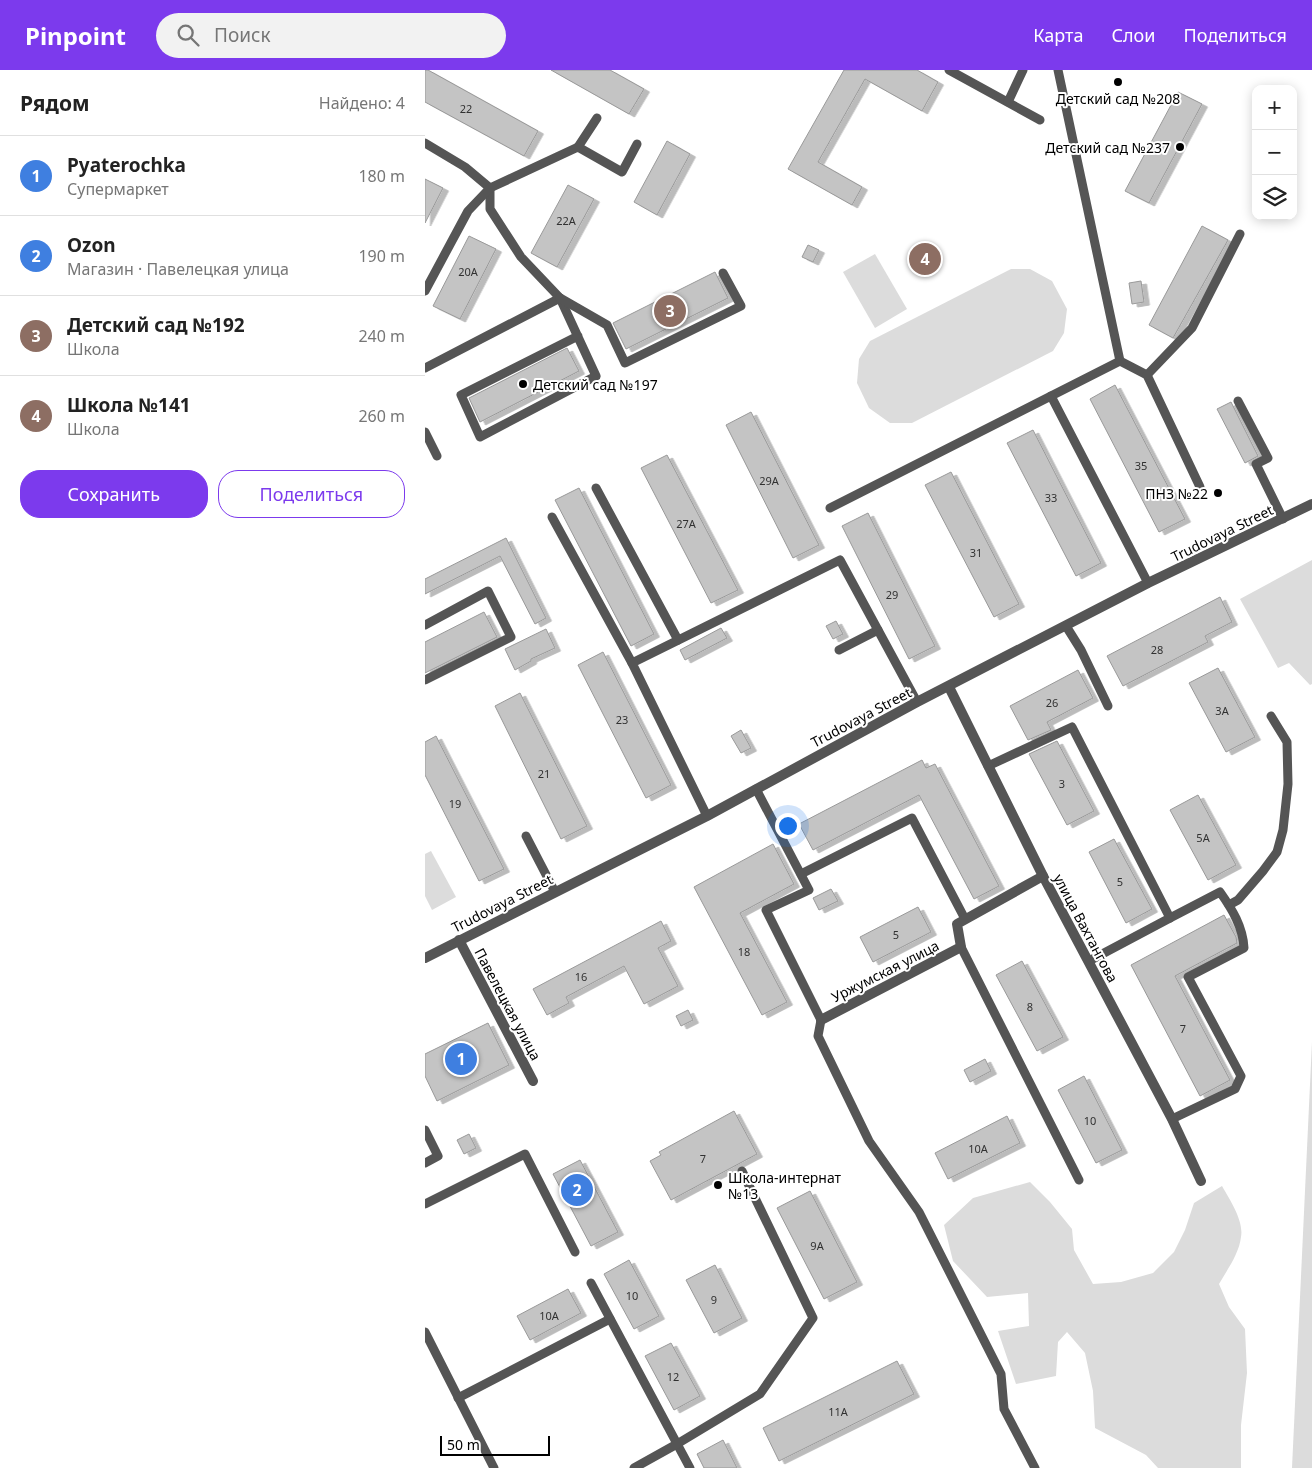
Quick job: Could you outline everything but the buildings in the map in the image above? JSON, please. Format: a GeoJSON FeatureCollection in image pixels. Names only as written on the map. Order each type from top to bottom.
{"type":"FeatureCollection","features":[{"type":"Feature","properties":{"kind":"street","name":"Trudovaya Street"},"geometry":{"type":"LineString","coordinates":[[425,958],[707,816],[917,702],[1148,583],[1312,504]]}},
{"type":"Feature","properties":{"kind":"street","name":"улица Вахтангова"},"geometry":{"type":"LineString","coordinates":[[949,687],[1043,876],[1172,1119],[1201,1181]]}},
{"type":"Feature","properties":{"kind":"street"},"geometry":{"type":"LineString","coordinates":[[965,919],[1043,876]]}},
{"type":"Feature","properties":{"kind":"street","name":"Уржумская улица"},"geometry":{"type":"LineString","coordinates":[[821,1020],[961,947],[957,924],[965,919]]}},
{"type":"Feature","properties":{"kind":"street","name":"Павелецкая улица"},"geometry":{"type":"LineString","coordinates":[[459,940],[533,1081]]}},
{"type":"Feature","properties":{"kind":"lane"},"geometry":{"type":"LineString","coordinates":[[949,70],[1040,120]]}},
{"type":"Feature","properties":{"kind":"lane"},"geometry":{"type":"LineString","coordinates":[[1008,102],[1023,70]]}},
{"type":"Feature","properties":{"kind":"lane"},"geometry":{"type":"LineString","coordinates":[[1059,70],[1120,361]]}},
{"type":"Feature","properties":{"kind":"lane"},"geometry":{"type":"LineString","coordinates":[[425,291],[468,212],[491,188],[578,147],[597,118]]}},
{"type":"Feature","properties":{"kind":"lane"},"geometry":{"type":"LineString","coordinates":[[425,143],[465,167],[491,188]]}},
{"type":"Feature","properties":{"kind":"lane"},"geometry":{"type":"LineString","coordinates":[[578,147],[622,172],[637,144]]}},
{"type":"Feature","properties":{"kind":"lane"},"geometry":{"type":"LineString","coordinates":[[491,188],[490,209],[521,257],[560,298],[607,326],[625,363],[741,306],[723,273]]}},
{"type":"Feature","properties":{"kind":"lane"},"geometry":{"type":"LineString","coordinates":[[1147,375],[1192,328],[1240,234]]}},
{"type":"Feature","properties":{"kind":"lane"},"geometry":{"type":"LineString","coordinates":[[560,298],[596,376],[480,437],[461,395],[577,336]]}},
{"type":"Feature","properties":{"kind":"lane"},"geometry":{"type":"LineString","coordinates":[[425,368],[560,298]]}},
{"type":"Feature","properties":{"kind":"lane"},"geometry":{"type":"LineString","coordinates":[[1120,361],[1147,375],[1200,487]]}},
{"type":"Feature","properties":{"kind":"lane"},"geometry":{"type":"LineString","coordinates":[[830,508],[1120,361]]}},
{"type":"Feature","properties":{"kind":"lane"},"geometry":{"type":"LineString","coordinates":[[1051,396],[1148,583]]}},
{"type":"Feature","properties":{"kind":"lane"},"geometry":{"type":"LineString","coordinates":[[1238,402],[1267,458],[1256,464],[1283,519]]}},
{"type":"Feature","properties":{"kind":"lane"},"geometry":{"type":"LineString","coordinates":[[425,432],[437,456]]}},
{"type":"Feature","properties":{"kind":"lane"},"geometry":{"type":"LineString","coordinates":[[596,488],[677,640]]}},
{"type":"Feature","properties":{"kind":"lane"},"geometry":{"type":"LineString","coordinates":[[552,517],[632,663],[707,816]]}},
{"type":"Feature","properties":{"kind":"lane"},"geometry":{"type":"LineString","coordinates":[[632,663],[840,560],[917,702]]}},
{"type":"Feature","properties":{"kind":"lane"},"geometry":{"type":"LineString","coordinates":[[425,625],[488,591],[511,637],[425,680]]}},
{"type":"Feature","properties":{"kind":"lane"},"geometry":{"type":"LineString","coordinates":[[1066,626],[1081,650],[1108,706]]}},
{"type":"Feature","properties":{"kind":"lane"},"geometry":{"type":"LineString","coordinates":[[839,650],[878,630]]}},
{"type":"Feature","properties":{"kind":"lane"},"geometry":{"type":"LineString","coordinates":[[1229,905],[1238,900],[1277,852],[1283,830],[1288,784],[1287,742],[1271,716]]}},
{"type":"Feature","properties":{"kind":"lane"},"geometry":{"type":"LineString","coordinates":[[989,766],[1072,727],[1170,918]]}},
{"type":"Feature","properties":{"kind":"lane"},"geometry":{"type":"LineString","coordinates":[[756,789],[809,890],[765,910],[821,1020],[818,1036],[869,1141],[919,1212],[1001,1374],[1004,1409],[1035,1468]]}},
{"type":"Feature","properties":{"kind":"lane"},"geometry":{"type":"LineString","coordinates":[[801,874],[911,818],[965,919]]}},
{"type":"Feature","properties":{"kind":"lane"},"geometry":{"type":"LineString","coordinates":[[525,836],[555,892]]}},
{"type":"Feature","properties":{"kind":"lane"},"geometry":{"type":"LineString","coordinates":[[1089,961],[1220,892],[1229,905],[1243,934],[1244,948],[1188,978],[1241,1076],[1235,1089],[1172,1119]]}},
{"type":"Feature","properties":{"kind":"lane"},"geometry":{"type":"LineString","coordinates":[[961,947],[1079,1180]]}},
{"type":"Feature","properties":{"kind":"lane"},"geometry":{"type":"LineString","coordinates":[[425,1130],[438,1156],[425,1163]]}},
{"type":"Feature","properties":{"kind":"lane"},"geometry":{"type":"LineString","coordinates":[[425,1204],[525,1154],[575,1252]]}},
{"type":"Feature","properties":{"kind":"lane"},"geometry":{"type":"LineString","coordinates":[[634,1468],[760,1394],[813,1318],[742,1171]]}},
{"type":"Feature","properties":{"kind":"lane"},"geometry":{"type":"LineString","coordinates":[[591,1283],[690,1468]]}},
{"type":"Feature","properties":{"kind":"lane"},"geometry":{"type":"LineString","coordinates":[[458,1398],[610,1319]]}},
{"type":"Feature","properties":{"kind":"lane"},"geometry":{"type":"LineString","coordinates":[[425,1332],[494,1468]]}},
{"type":"Feature","properties":{"kind":"shaded area"},"geometry":{"type":"Polygon","coordinates":[[[875,254],[907,309],[875,328],[843,272],[875,254]]]}},
{"type":"Feature","properties":{"kind":"shaded area"},"geometry":{"type":"Polygon","coordinates":[[[1011,269],[1030,269],[1052,281],[1067,309],[1064,333],[1053,351],[912,423],[890,423],[869,408],[857,383],[859,359],[870,341],[1011,269]]]}},
{"type":"Feature","properties":{"kind":"shaded area"},"geometry":{"type":"Polygon","coordinates":[[[1312,560],[1312,684],[1310,685],[1289,663],[1278,668],[1240,599],[1312,560]]]}},
{"type":"Feature","properties":{"kind":"shaded area"},"geometry":{"type":"Polygon","coordinates":[[[431,851],[456,897],[432,910],[425,896],[425,854],[431,851]]]}},
{"type":"Feature","properties":{"kind":"shaded area"},"geometry":{"type":"Polygon","coordinates":[[[1312,1042],[1312,1468],[1292,1468],[1312,1042]]]}},
{"type":"Feature","properties":{"kind":"shaded area"},"geometry":{"type":"Polygon","coordinates":[[[1030,1182],[1050,1202],[1072,1229],[1074,1250],[1093,1284],[1121,1282],[1153,1273],[1174,1252],[1185,1230],[1194,1203],[1222,1186],[1236,1211],[1241,1231],[1238,1250],[1219,1284],[1229,1307],[1245,1329],[1247,1373],[1241,1425],[1241,1468],[1158,1468],[1146,1455],[1095,1428],[1093,1391],[1085,1353],[1067,1332],[1058,1342],[1056,1376],[1016,1384],[998,1331],[1029,1326],[1028,1293],[987,1297],[953,1261],[944,1225],[973,1198],[1030,1182]]]}},
{"type":"Feature","properties":{"kind":"place","name":"Детский сад №208"},"geometry":{"type":"Point","coordinates":[1118,82]}},
{"type":"Feature","properties":{"kind":"place","name":"Детский сад №237"},"geometry":{"type":"Point","coordinates":[1180,147]}},
{"type":"Feature","properties":{"kind":"place","name":"Школа №141"},"geometry":{"type":"Point","coordinates":[925,259]}},
{"type":"Feature","properties":{"kind":"place","name":"Детский сад №192"},"geometry":{"type":"Point","coordinates":[670,311]}},
{"type":"Feature","properties":{"kind":"place","name":"Детский сад №197"},"geometry":{"type":"Point","coordinates":[523,384]}},
{"type":"Feature","properties":{"kind":"place","name":"ПНЗ №22"},"geometry":{"type":"Point","coordinates":[1218,493]}},
{"type":"Feature","properties":{"kind":"place","name":"Pyaterochka"},"geometry":{"type":"Point","coordinates":[461,1059]}},
{"type":"Feature","properties":{"kind":"place","name":"Школа-интернат №13"},"geometry":{"type":"Point","coordinates":[718,1185]}},
{"type":"Feature","properties":{"kind":"place","name":"Ozon"},"geometry":{"type":"Point","coordinates":[577,1190]}}]}
